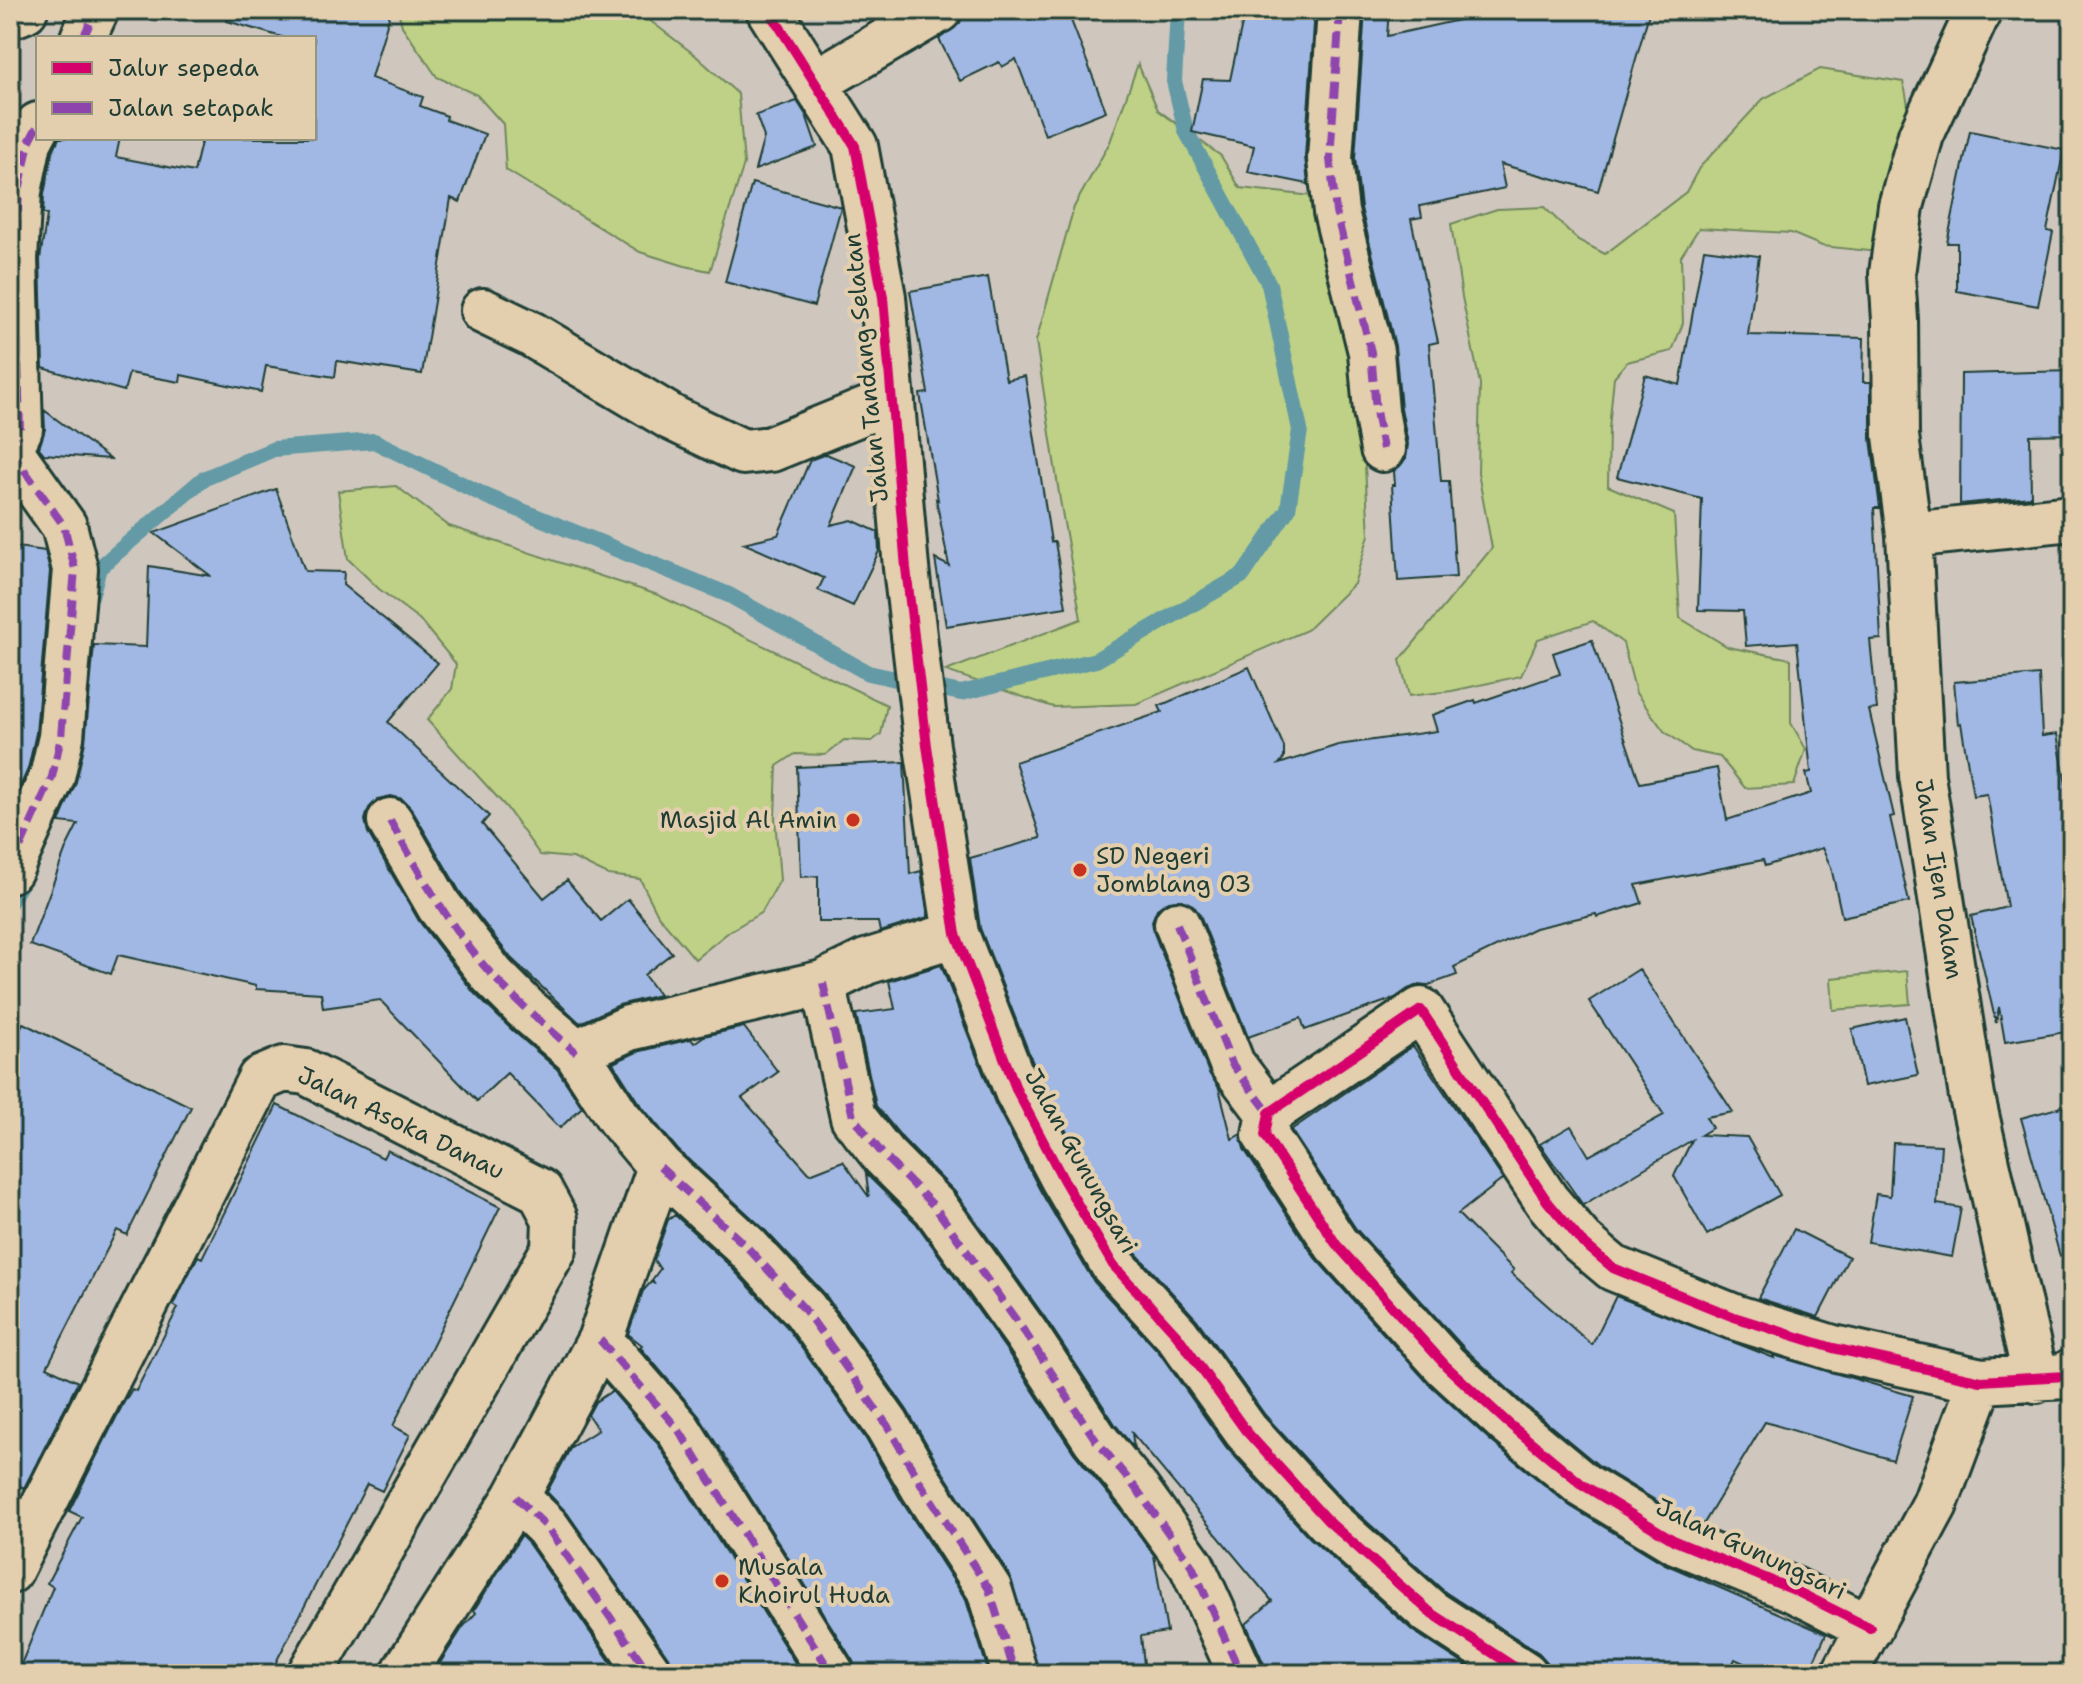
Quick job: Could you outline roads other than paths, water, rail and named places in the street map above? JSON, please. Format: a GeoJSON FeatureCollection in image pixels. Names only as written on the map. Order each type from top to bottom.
{"type":"FeatureCollection","features":[{"type":"Feature","properties":{"kind":"street"},"geometry":{"type":"LineString","coordinates":[[10,16],[25,10]]}},
{"type":"Feature","properties":{"kind":"street"},"geometry":{"type":"LineString","coordinates":[[84,36],[96,10]]}},
{"type":"Feature","properties":{"kind":"street","name":"Jalan Tandang Selatan"},"geometry":{"type":"LineString","coordinates":[[769,10],[855,146],[883,297],[906,568],[927,746]]}},
{"type":"Feature","properties":{"kind":"street"},"geometry":{"type":"LineString","coordinates":[[816,82],[939,10]]}},
{"type":"Feature","properties":{"kind":"street"},"geometry":{"type":"LineString","coordinates":[[1340,10],[1330,159],[1336,212],[1371,352],[1383,449]]}},
{"type":"Feature","properties":{"kind":"street","name":"Jalan Ijen Dalam"},"geometry":{"type":"LineString","coordinates":[[1269,1113],[1421,1010],[1547,1201],[1581,1241],[1613,1268],[1734,1317],[1833,1348],[1981,1381],[2054,1375],[1972,1097],[1922,776],[1909,535],[1896,436],[1894,261],[1901,206],[1921,135],[1979,10]]}},
{"type":"Feature","properties":{"kind":"street"},"geometry":{"type":"LineString","coordinates":[[10,870],[52,777],[61,737],[75,569],[64,526],[10,450],[20,429],[15,259],[19,191],[29,142],[36,129]]}},
{"type":"Feature","properties":{"kind":"street","name":"Jalan Tandang Selatan"},"geometry":{"type":"LineString","coordinates":[[483,311],[531,334],[672,418],[743,452],[771,449],[892,400]]}},
{"type":"Feature","properties":{"kind":"street"},"geometry":{"type":"LineString","coordinates":[[1909,535],[2072,518]]}},
{"type":"Feature","properties":{"kind":"street","name":"Jalan Gunungsari"},"geometry":{"type":"LineString","coordinates":[[927,746],[956,934],[1017,1091],[1113,1265],[1177,1335],[1246,1431],[1327,1520],[1430,1612],[1525,1674]]}},
{"type":"Feature","properties":{"kind":"street"},"geometry":{"type":"LineString","coordinates":[[390,821],[439,906],[492,975],[576,1052],[618,1117],[660,1167],[746,1246],[805,1310],[887,1425],[989,1589],[1015,1674]]}},
{"type":"Feature","properties":{"kind":"street"},"geometry":{"type":"LineString","coordinates":[[1177,924],[1232,1064],[1269,1113]]}},
{"type":"Feature","properties":{"kind":"street"},"geometry":{"type":"LineString","coordinates":[[576,1052],[629,1028],[823,983],[866,962],[956,934]]}},
{"type":"Feature","properties":{"kind":"street"},"geometry":{"type":"LineString","coordinates":[[823,983],[853,1117],[884,1156],[935,1207],[1026,1334],[1095,1439],[1138,1491],[1192,1566],[1241,1674]]}},
{"type":"Feature","properties":{"kind":"street","name":"Jalan Asoka Danau"},"geometry":{"type":"LineString","coordinates":[[10,1571],[260,1079],[284,1069],[306,1072],[540,1191],[555,1219],[554,1249],[310,1674]]}},
{"type":"Feature","properties":{"kind":"street","name":"Jalan Gunungsari"},"geometry":{"type":"LineString","coordinates":[[1269,1113],[1265,1135],[1336,1244],[1446,1366],[1508,1423],[1583,1485],[1675,1541],[1794,1590],[1870,1628]]}},
{"type":"Feature","properties":{"kind":"street"},"geometry":{"type":"LineString","coordinates":[[405,1671],[516,1497],[600,1340],[660,1167]]}},
{"type":"Feature","properties":{"kind":"street"},"geometry":{"type":"LineString","coordinates":[[600,1340],[678,1429],[832,1674]]}},
{"type":"Feature","properties":{"kind":"street"},"geometry":{"type":"LineString","coordinates":[[1844,1674],[1935,1504],[1981,1381]]}},
{"type":"Feature","properties":{"kind":"street"},"geometry":{"type":"LineString","coordinates":[[516,1497],[547,1527],[650,1674]]}},
{"type":"Feature","properties":{"kind":"waterway"},"geometry":{"type":"LineString","coordinates":[[91,596],[99,568],[203,479],[274,449],[374,441],[488,497],[729,595],[868,673],[961,693],[1096,660],[1243,575],[1288,509],[1300,430],[1269,284],[1186,131],[1174,81],[1178,10]]}},
{"type":"Feature","properties":{"kind":"waterway"},"geometry":{"type":"LineString","coordinates":[[10,902],[28,872]]}},
{"type":"Feature","properties":{"kind":"place","name":"Masjid Al Amin"},"geometry":{"type":"Point","coordinates":[853,820]}},
{"type":"Feature","properties":{"kind":"place","name":"SD Negeri Jomblang 03"},"geometry":{"type":"Point","coordinates":[1080,870]}},
{"type":"Feature","properties":{"kind":"place","name":"Musala Khoirul Huda"},"geometry":{"type":"Point","coordinates":[722,1581]}}]}
